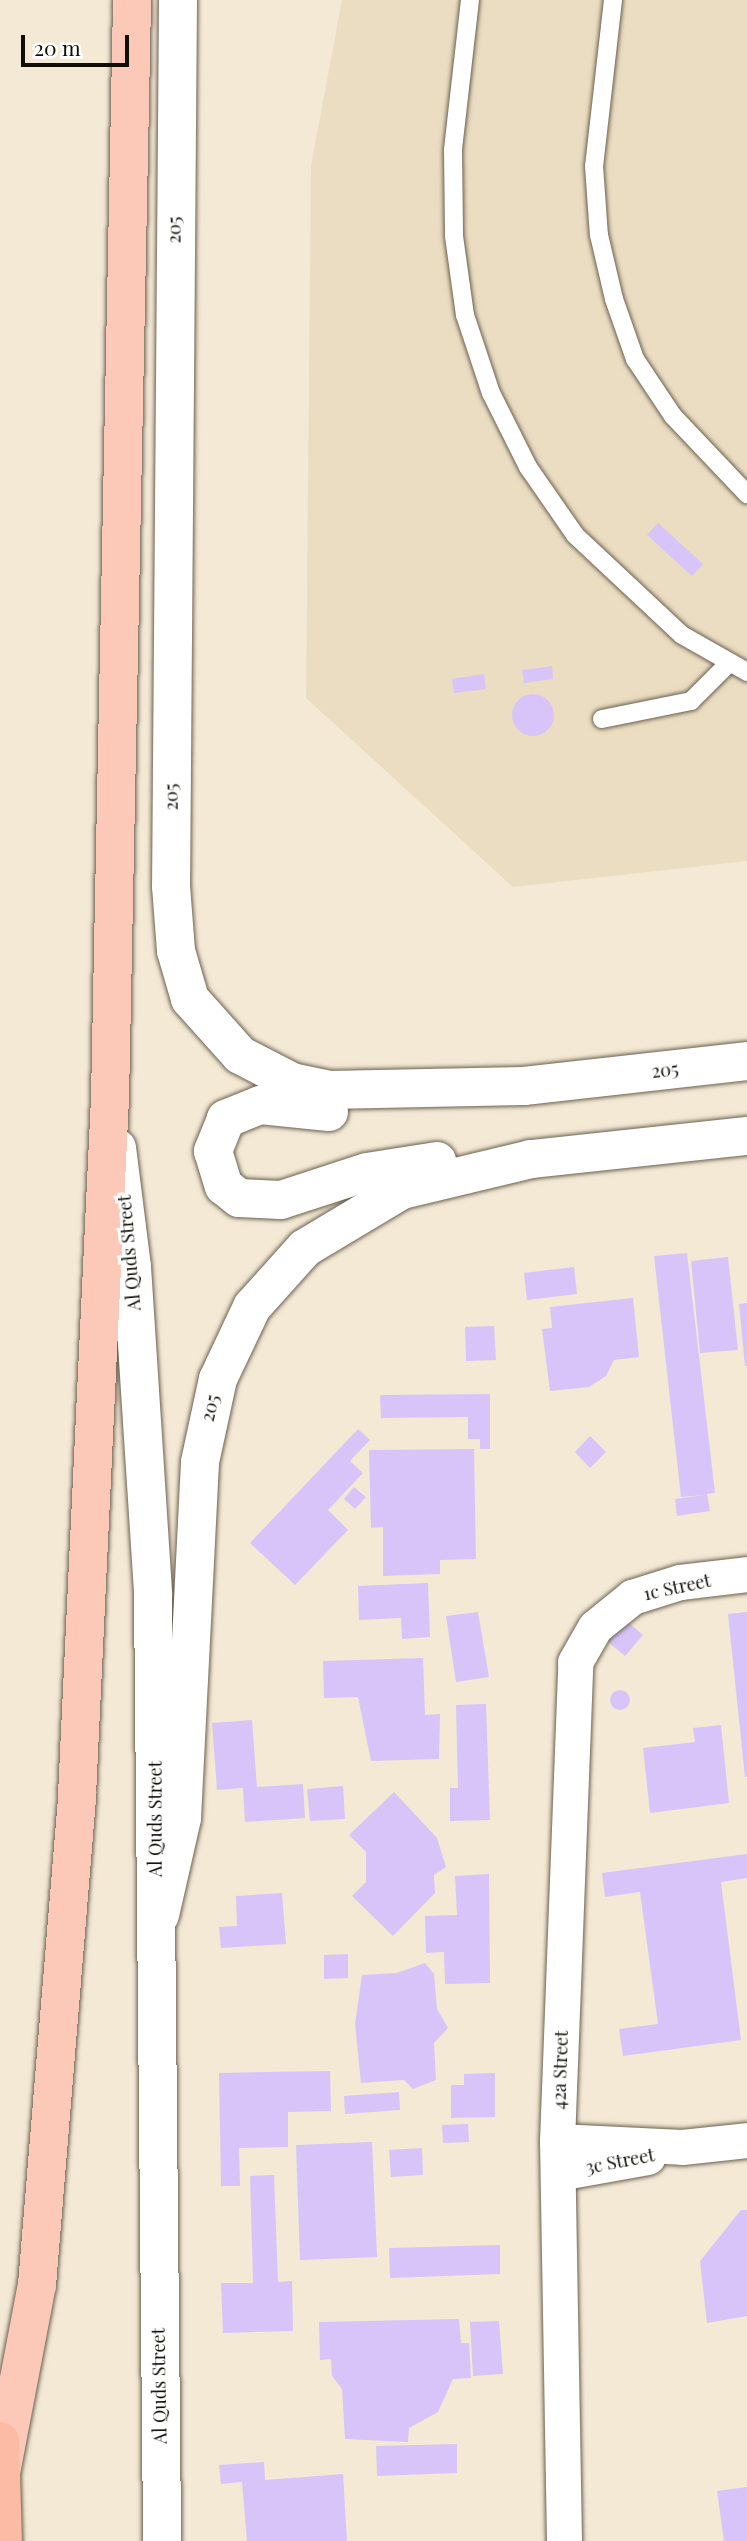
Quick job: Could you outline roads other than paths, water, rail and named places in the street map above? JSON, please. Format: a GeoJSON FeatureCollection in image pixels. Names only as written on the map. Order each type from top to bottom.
{"type":"FeatureCollection","features":[{"type":"Feature","properties":{"kind":"highway"},"geometry":{"type":"LineString","coordinates":[[1,2473],[37,2285],[55,2093],[77,1794],[110,1099],[132,0]]}},
{"type":"Feature","properties":{"kind":"highway"},"geometry":{"type":"LineString","coordinates":[[0,2441],[3,2541]]}},
{"type":"Feature","properties":{"kind":"street","name":"205"},"geometry":{"type":"LineString","coordinates":[[178,0],[171,886],[183,979],[220,1038],[292,1082],[365,1093],[524,1086],[747,1061]]}},
{"type":"Feature","properties":{"kind":"street"},"geometry":{"type":"LineString","coordinates":[[524,1086],[376,1113],[240,1109],[216,1134],[213,1151],[224,1185],[239,1198],[260,1202],[412,1163],[531,1159]]}},
{"type":"Feature","properties":{"kind":"street","name":"Al Quds Street"},"geometry":{"type":"LineString","coordinates":[[110,1099],[132,1267],[153,1595],[162,2541]]}},
{"type":"Feature","properties":{"kind":"street","name":"205"},"geometry":{"type":"LineString","coordinates":[[155,1930],[182,1818],[200,1462],[207,1416],[235,1342],[278,1273],[335,1225],[402,1190],[531,1159],[747,1136]]}},
{"type":"Feature","properties":{"kind":"street","name":"1c Street"},"geometry":{"type":"LineString","coordinates":[[611,1611],[655,1587],[747,1574]]}},
{"type":"Feature","properties":{"kind":"street","name":"42a Street"},"geometry":{"type":"LineString","coordinates":[[564,2541],[558,2157],[575,1662],[583,1641],[611,1611]]}},
{"type":"Feature","properties":{"kind":"street","name":"3c Street"},"geometry":{"type":"LineString","coordinates":[[558,2157],[747,2140]]}},
{"type":"Feature","properties":{"kind":"lane"},"geometry":{"type":"LineString","coordinates":[[470,0],[453,150],[454,236],[465,315],[491,393],[528,467],[575,535],[653,611],[729,663],[747,672]]}},
{"type":"Feature","properties":{"kind":"lane"},"geometry":{"type":"LineString","coordinates":[[612,0],[594,166],[599,235],[614,299],[635,359],[673,416],[747,494]]}},
{"type":"Feature","properties":{"kind":"lane"},"geometry":{"type":"LineString","coordinates":[[602,719],[691,701],[729,663]]}}]}
